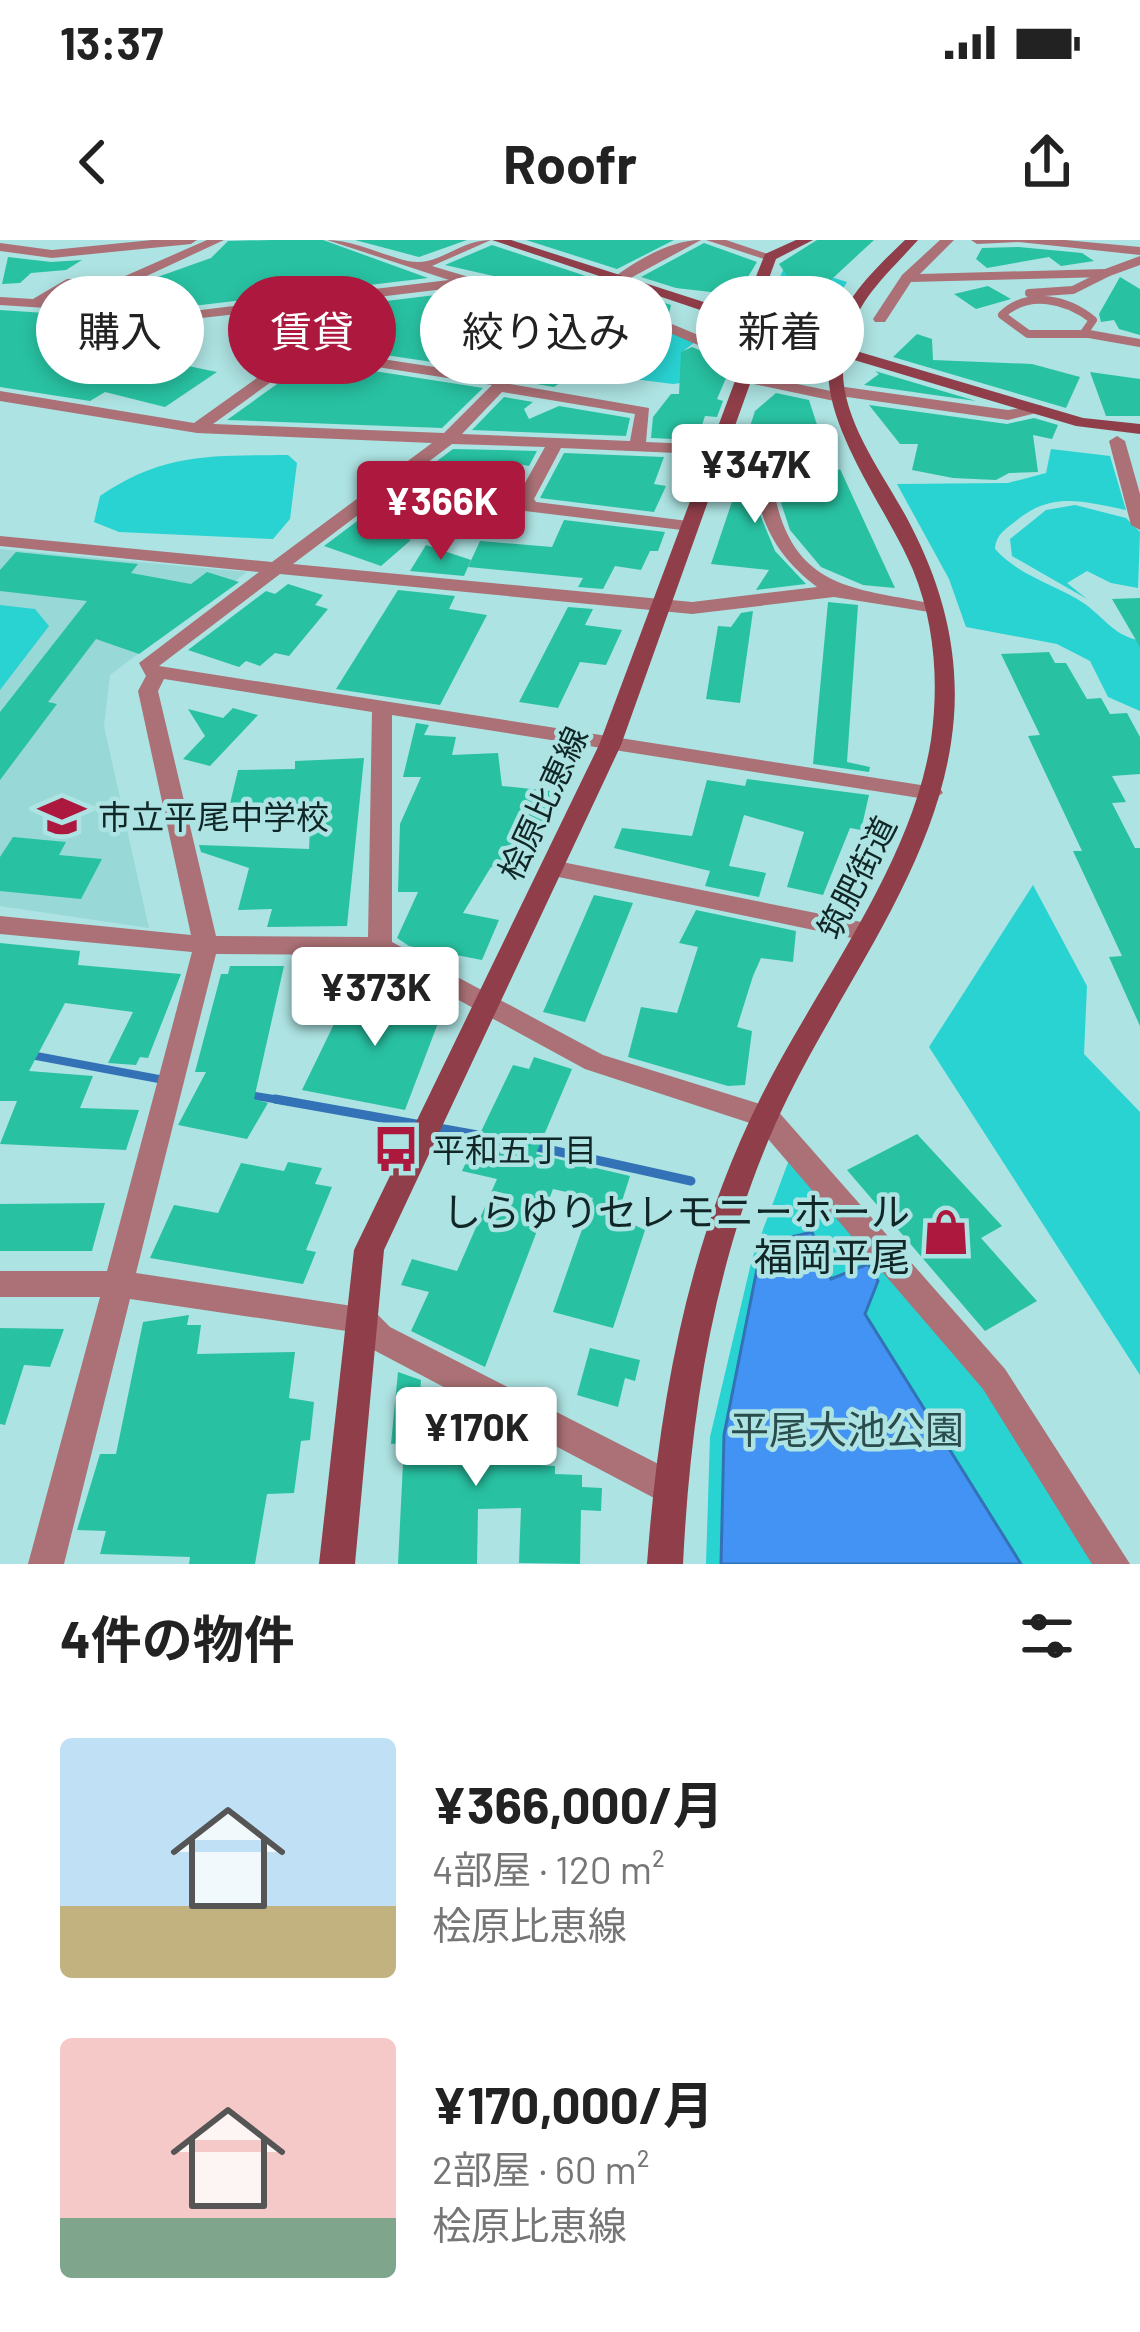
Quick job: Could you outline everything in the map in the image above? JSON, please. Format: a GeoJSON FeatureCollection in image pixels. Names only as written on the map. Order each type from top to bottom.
{"type":"FeatureCollection","features":[{"type":"Feature","properties":{"kind":"street"},"geometry":{"type":"LineString","coordinates":[[0,248],[52,254],[191,240]]}},
{"type":"Feature","properties":{"kind":"street"},"geometry":{"type":"LineString","coordinates":[[35,304],[67,283],[118,284],[218,240]]}},
{"type":"Feature","properties":{"kind":"street"},"geometry":{"type":"LineString","coordinates":[[333,240],[446,276]]}},
{"type":"Feature","properties":{"kind":"street"},"geometry":{"type":"LineString","coordinates":[[416,268],[485,240]]}},
{"type":"Feature","properties":{"kind":"street"},"geometry":{"type":"LineString","coordinates":[[498,240],[614,276]]}},
{"type":"Feature","properties":{"kind":"street"},"geometry":{"type":"LineString","coordinates":[[624,276],[695,240]]}},
{"type":"Feature","properties":{"kind":"street"},"geometry":{"type":"LineString","coordinates":[[712,240],[770,257],[807,240]]}},
{"type":"Feature","properties":{"kind":"street","name":"筑肥街道"},"geometry":{"type":"LineString","coordinates":[[864,287],[912,240]]}},
{"type":"Feature","properties":{"kind":"street"},"geometry":{"type":"LineString","coordinates":[[880,319],[907,278],[948,240]]}},
{"type":"Feature","properties":{"kind":"street"},"geometry":{"type":"LineString","coordinates":[[977,240],[1014,240]]}},
{"type":"Feature","properties":{"kind":"street"},"geometry":{"type":"LineString","coordinates":[[1024,240],[1140,250]]}},
{"type":"Feature","properties":{"kind":"street"},"geometry":{"type":"LineString","coordinates":[[763,276],[770,257]]}},
{"type":"Feature","properties":{"kind":"street"},"geometry":{"type":"LineString","coordinates":[[907,278],[1107,273],[1140,260]]}},
{"type":"Feature","properties":{"kind":"street"},"geometry":{"type":"LineString","coordinates":[[0,301],[175,314],[228,309]]}},
{"type":"Feature","properties":{"kind":"street"},"geometry":{"type":"LineString","coordinates":[[864,358],[1040,410],[1112,434],[1140,449]]}},
{"type":"Feature","properties":{"kind":"street"},"geometry":{"type":"LineString","coordinates":[[197,428],[258,384]]}},
{"type":"Feature","properties":{"kind":"street"},"geometry":{"type":"LineString","coordinates":[[156,676],[149,663],[450,436],[501,384],[643,411],[637,446]]}},
{"type":"Feature","properties":{"kind":"street","name":"桧原比恵線"},"geometry":{"type":"LineString","coordinates":[[337,1564],[369,1250],[610,745],[741,384]]}},
{"type":"Feature","properties":{"kind":"street"},"geometry":{"type":"LineString","coordinates":[[801,384],[838,394],[1008,415],[1040,410]]}},
{"type":"Feature","properties":{"kind":"street","name":"筑肥街道"},"geometry":{"type":"LineString","coordinates":[[665,1564],[668,1487],[711,1255],[766,1117],[915,841],[932,794],[948,709],[934,610],[923,570],[859,455],[838,384]]}},
{"type":"Feature","properties":{"kind":"street"},"geometry":{"type":"LineString","coordinates":[[0,396],[197,428],[820,454],[830,463],[767,500],[779,543],[794,562],[834,591]]}},
{"type":"Feature","properties":{"kind":"street"},"geometry":{"type":"LineString","coordinates":[[0,407],[20,399]]}},
{"type":"Feature","properties":{"kind":"street"},"geometry":{"type":"LineString","coordinates":[[1112,434],[1140,429]]}},
{"type":"Feature","properties":{"kind":"street"},"geometry":{"type":"LineString","coordinates":[[1112,434],[1140,525]]}},
{"type":"Feature","properties":{"kind":"street"},"geometry":{"type":"LineString","coordinates":[[556,442],[525,499],[531,507],[691,526]]}},
{"type":"Feature","properties":{"kind":"street"},"geometry":{"type":"LineString","coordinates":[[0,541],[692,608],[834,591],[934,610]]}},
{"type":"Feature","properties":{"kind":"street"},"geometry":{"type":"LineString","coordinates":[[156,676],[932,794]]}},
{"type":"Feature","properties":{"kind":"street"},"geometry":{"type":"LineString","coordinates":[[46,1564],[206,945],[148,691],[156,676]]}},
{"type":"Feature","properties":{"kind":"street"},"geometry":{"type":"LineString","coordinates":[[380,946],[382,711]]}},
{"type":"Feature","properties":{"kind":"street"},"geometry":{"type":"LineString","coordinates":[[552,868],[866,932]]}},
{"type":"Feature","properties":{"kind":"street"},"geometry":{"type":"LineString","coordinates":[[0,925],[206,945],[380,946],[594,1062],[766,1117],[994,1379],[1112,1564]]}},
{"type":"Feature","properties":{"kind":"street"},"geometry":{"type":"LineString","coordinates":[[0,1284],[120,1284],[361,1319],[379,1337],[668,1487]]}},
{"type":"Feature","properties":{"kind":"lane"},"geometry":{"type":"LineString","coordinates":[[1024,302],[1021,294],[1073,290],[1107,273]]}},
{"type":"Feature","properties":{"kind":"lane"},"geometry":{"type":"LineString","coordinates":[[1084,333],[1093,320],[1082,310],[1024,302],[1002,315],[1013,328],[1054,338],[1084,333],[1140,344]]}},
{"type":"Feature","properties":{"kind":"shaded area","name":"市立平尾中学校"},"geometry":{"type":"Polygon","coordinates":[[[0,549],[247,572],[110,675],[104,726],[149,928],[0,906],[0,549]]]}},
{"type":"Feature","properties":{"kind":"shaded area","name":"平尾大池公園"},"geometry":{"type":"Polygon","coordinates":[[[812,1232],[831,1279],[868,1264],[878,1281],[865,1314],[1021,1564],[721,1564],[724,1435],[762,1244],[812,1232]]]}},
{"type":"Feature","properties":{"kind":"green space"},"geometry":{"type":"Polygon","coordinates":[[[786,263],[828,276],[780,276],[786,263]]]}},
{"type":"Feature","properties":{"kind":"green space"},"geometry":{"type":"Polygon","coordinates":[[[672,333],[695,342],[682,352],[692,358],[695,381],[673,384],[672,333]]]}},
{"type":"Feature","properties":{"kind":"green space"},"geometry":{"type":"Polygon","coordinates":[[[1051,449],[1110,456],[1126,510],[1069,501],[1043,505],[1005,529],[995,549],[1016,567],[1085,604],[1117,631],[1140,640],[1140,711],[1108,697],[1090,661],[1057,644],[966,627],[949,579],[897,484],[1008,483],[1046,473],[1051,449]]]}},
{"type":"Feature","properties":{"kind":"green space"},"geometry":{"type":"Polygon","coordinates":[[[288,455],[297,463],[290,519],[273,539],[119,532],[94,522],[100,496],[146,471],[190,459],[288,455]]]}},
{"type":"Feature","properties":{"kind":"green space"},"geometry":{"type":"Polygon","coordinates":[[[1075,505],[1126,518],[1140,532],[1138,588],[1111,583],[1087,571],[1067,583],[1087,599],[1012,556],[1010,539],[1046,510],[1075,505]]]}},
{"type":"Feature","properties":{"kind":"green space"},"geometry":{"type":"Polygon","coordinates":[[[0,605],[35,609],[49,626],[0,690],[0,605]]]}},
{"type":"Feature","properties":{"kind":"green space"},"geometry":{"type":"Polygon","coordinates":[[[1033,885],[1087,986],[1084,1054],[1140,1112],[1140,1375],[929,1047],[1033,885]]]}},
{"type":"Feature","properties":{"kind":"green space","name":"平尾大池公園"},"geometry":{"type":"Polygon","coordinates":[[[789,1160],[991,1394],[1096,1564],[706,1564],[710,1437],[752,1259],[789,1160]]]}},
{"type":"Feature","properties":{"kind":"building"},"geometry":{"type":"Polygon","coordinates":[[[323,240],[422,276],[396,282],[396,276],[228,276],[228,302],[204,305],[204,276],[160,276],[211,258],[228,241],[323,240]]]}},
{"type":"Feature","properties":{"kind":"building"},"geometry":{"type":"Polygon","coordinates":[[[355,240],[467,240],[419,257],[355,240]]]}},
{"type":"Feature","properties":{"kind":"building"},"geometry":{"type":"Polygon","coordinates":[[[526,240],[674,240],[617,269],[526,240]]]}},
{"type":"Feature","properties":{"kind":"building"},"geometry":{"type":"Polygon","coordinates":[[[817,240],[874,240],[835,276],[787,276],[779,264],[817,240]]]}},
{"type":"Feature","properties":{"kind":"building"},"geometry":{"type":"Polygon","coordinates":[[[704,243],[757,262],[749,276],[696,276],[696,290],[672,287],[672,276],[643,276],[704,243]]]}},
{"type":"Feature","properties":{"kind":"building"},"geometry":{"type":"Polygon","coordinates":[[[492,245],[586,276],[494,276],[445,265],[492,245]]]}},
{"type":"Feature","properties":{"kind":"building"},"geometry":{"type":"Polygon","coordinates":[[[982,248],[1082,253],[1094,261],[1061,266],[1049,257],[987,268],[976,259],[982,248]]]}},
{"type":"Feature","properties":{"kind":"building"},"geometry":{"type":"Polygon","coordinates":[[[8,257],[82,260],[66,270],[31,273],[20,283],[2,284],[8,257]]]}},
{"type":"Feature","properties":{"kind":"building"},"geometry":{"type":"Polygon","coordinates":[[[1120,277],[1140,289],[1140,335],[1119,329],[1114,320],[1101,322],[1099,314],[1120,277]]]}},
{"type":"Feature","properties":{"kind":"building"},"geometry":{"type":"Polygon","coordinates":[[[988,286],[1011,299],[976,309],[954,294],[988,286]]]}},
{"type":"Feature","properties":{"kind":"building"},"geometry":{"type":"Polygon","coordinates":[[[420,297],[420,360],[396,357],[396,300],[420,297]]]}},
{"type":"Feature","properties":{"kind":"building"},"geometry":{"type":"Polygon","coordinates":[[[0,310],[36,312],[36,384],[199,384],[165,407],[105,392],[90,401],[0,387],[0,310]]]}},
{"type":"Feature","properties":{"kind":"building"},"geometry":{"type":"Polygon","coordinates":[[[917,334],[932,339],[933,360],[1032,364],[1080,377],[1066,408],[893,357],[917,334]]]}},
{"type":"Feature","properties":{"kind":"building"},"geometry":{"type":"Polygon","coordinates":[[[696,349],[696,384],[723,384],[717,399],[723,401],[717,417],[705,416],[697,440],[651,438],[653,417],[671,394],[679,394],[681,352],[696,349]]]}},
{"type":"Feature","properties":{"kind":"building"},"geometry":{"type":"Polygon","coordinates":[[[875,371],[976,401],[864,385],[879,374],[875,371]]]}},
{"type":"Feature","properties":{"kind":"building"},"geometry":{"type":"Polygon","coordinates":[[[1090,372],[1140,379],[1140,416],[1106,416],[1090,372]]]}},
{"type":"Feature","properties":{"kind":"building"},"geometry":{"type":"Polygon","coordinates":[[[396,374],[420,378],[420,384],[483,388],[442,428],[227,420],[277,384],[396,384],[396,374]]]}},
{"type":"Feature","properties":{"kind":"building"},"geometry":{"type":"Polygon","coordinates":[[[776,393],[809,400],[819,431],[814,445],[745,442],[755,411],[776,393]]]}},
{"type":"Feature","properties":{"kind":"building"},"geometry":{"type":"Polygon","coordinates":[[[504,397],[533,402],[524,409],[529,419],[559,406],[630,418],[626,436],[472,430],[504,397]]]}},
{"type":"Feature","properties":{"kind":"building"},"geometry":{"type":"Polygon","coordinates":[[[869,405],[1007,424],[1034,418],[1058,425],[1052,439],[1033,435],[1038,472],[1009,473],[996,480],[953,478],[912,470],[918,444],[900,444],[869,405]]]}},
{"type":"Feature","properties":{"kind":"building"},"geometry":{"type":"Polygon","coordinates":[[[453,449],[537,451],[529,466],[501,461],[425,470],[453,449]]]}},
{"type":"Feature","properties":{"kind":"building"},"geometry":{"type":"Polygon","coordinates":[[[564,453],[664,457],[654,484],[666,486],[654,512],[540,498],[564,453]]]}},
{"type":"Feature","properties":{"kind":"building"},"geometry":{"type":"Polygon","coordinates":[[[746,460],[808,463],[754,500],[775,551],[806,584],[756,590],[769,570],[711,564],[746,460]]]}},
{"type":"Feature","properties":{"kind":"building"},"geometry":{"type":"Polygon","coordinates":[[[840,469],[895,588],[863,585],[821,567],[790,530],[781,503],[840,469]]]}},
{"type":"Feature","properties":{"kind":"building"},"geometry":{"type":"Polygon","coordinates":[[[412,480],[453,491],[399,536],[411,540],[381,566],[324,546],[412,480]]]}},
{"type":"Feature","properties":{"kind":"building"},"geometry":{"type":"Polygon","coordinates":[[[564,520],[665,532],[658,551],[650,551],[641,570],[615,566],[603,589],[578,587],[583,578],[468,567],[480,541],[552,547],[564,520]]]}},
{"type":"Feature","properties":{"kind":"building"},"geometry":{"type":"Polygon","coordinates":[[[426,545],[471,560],[464,576],[410,571],[426,545]]]}},
{"type":"Feature","properties":{"kind":"building"},"geometry":{"type":"Polygon","coordinates":[[[16,552],[138,564],[131,573],[191,584],[207,572],[239,582],[139,654],[96,639],[48,702],[57,704],[0,780],[0,712],[87,601],[0,591],[0,570],[16,552]]]}},
{"type":"Feature","properties":{"kind":"building"},"geometry":{"type":"Polygon","coordinates":[[[288,584],[323,595],[315,605],[328,609],[289,656],[275,653],[260,666],[246,661],[239,667],[188,650],[266,591],[275,594],[288,584]]]}},
{"type":"Feature","properties":{"kind":"building"},"geometry":{"type":"Polygon","coordinates":[[[398,590],[455,596],[449,609],[487,615],[440,705],[336,689],[398,590]]]}},
{"type":"Feature","properties":{"kind":"building"},"geometry":{"type":"Polygon","coordinates":[[[1140,598],[1140,647],[1112,599],[1140,598]]]}},
{"type":"Feature","properties":{"kind":"building"},"geometry":{"type":"Polygon","coordinates":[[[828,602],[858,605],[847,762],[870,767],[869,772],[813,764],[828,602]]]}},
{"type":"Feature","properties":{"kind":"building"},"geometry":{"type":"Polygon","coordinates":[[[568,607],[593,609],[585,625],[622,630],[606,665],[580,662],[558,708],[519,702],[568,607]]]}},
{"type":"Feature","properties":{"kind":"building"},"geometry":{"type":"Polygon","coordinates":[[[753,611],[740,703],[706,699],[718,626],[731,627],[741,613],[753,611]]]}},
{"type":"Feature","properties":{"kind":"building"},"geometry":{"type":"Polygon","coordinates":[[[1049,652],[1055,663],[1066,663],[1087,699],[1101,698],[1110,714],[1127,713],[1140,737],[1140,774],[1112,776],[1126,802],[1112,803],[1135,848],[1140,848],[1140,1026],[1109,957],[1122,956],[1073,851],[1082,851],[1028,736],[1040,735],[1001,654],[1049,652]]]}},
{"type":"Feature","properties":{"kind":"building"},"geometry":{"type":"Polygon","coordinates":[[[233,708],[258,715],[210,766],[183,759],[205,736],[188,709],[223,718],[233,708]]]}},
{"type":"Feature","properties":{"kind":"building"},"geometry":{"type":"Polygon","coordinates":[[[416,723],[429,725],[424,735],[456,737],[452,755],[498,753],[502,786],[560,792],[545,823],[529,820],[504,870],[491,867],[463,913],[499,920],[482,960],[409,946],[397,938],[418,892],[398,892],[400,824],[421,777],[403,777],[416,723]]]}},
{"type":"Feature","properties":{"kind":"building"},"geometry":{"type":"Polygon","coordinates":[[[364,758],[347,926],[267,927],[272,909],[238,910],[249,868],[201,852],[199,845],[309,849],[311,807],[229,808],[238,770],[295,769],[295,761],[364,758]]]}},
{"type":"Feature","properties":{"kind":"building"},"geometry":{"type":"Polygon","coordinates":[[[747,779],[869,795],[861,830],[850,828],[823,895],[787,887],[804,832],[744,815],[729,866],[766,873],[759,897],[705,886],[710,871],[614,848],[622,828],[692,836],[707,780],[745,786],[747,779]]]}},
{"type":"Feature","properties":{"kind":"building"},"geometry":{"type":"Polygon","coordinates":[[[13,837],[66,842],[59,855],[102,859],[81,899],[0,891],[0,857],[13,837]]]}},
{"type":"Feature","properties":{"kind":"building"},"geometry":{"type":"Polygon","coordinates":[[[594,895],[633,903],[585,1022],[543,1012],[594,895]]]}},
{"type":"Feature","properties":{"kind":"building"},"geometry":{"type":"Polygon","coordinates":[[[696,910],[796,931],[793,962],[761,958],[753,976],[737,1027],[752,1031],[745,1085],[728,1086],[628,1057],[641,1007],[677,1013],[698,947],[679,943],[696,910]]]}},
{"type":"Feature","properties":{"kind":"building"},"geometry":{"type":"Polygon","coordinates":[[[0,943],[80,951],[78,965],[181,974],[148,1058],[140,1057],[136,1065],[108,1063],[133,1012],[65,1003],[29,1071],[93,1076],[80,1108],[139,1110],[126,1150],[0,1144],[17,1101],[0,1101],[0,943]]]}},
{"type":"Feature","properties":{"kind":"building"},"geometry":{"type":"Polygon","coordinates":[[[230,966],[284,966],[254,1099],[268,1103],[247,1139],[178,1125],[206,1072],[195,1072],[221,974],[228,974],[230,966]]]}},
{"type":"Feature","properties":{"kind":"building"},"geometry":{"type":"Polygon","coordinates":[[[353,985],[397,990],[395,998],[432,1005],[441,1015],[405,1110],[302,1090],[353,985]]]}},
{"type":"Feature","properties":{"kind":"building"},"geometry":{"type":"Polygon","coordinates":[[[534,1057],[572,1069],[536,1154],[630,1176],[617,1217],[645,1230],[613,1328],[553,1312],[593,1198],[553,1189],[485,1367],[411,1331],[429,1292],[401,1285],[412,1259],[457,1271],[497,1179],[462,1171],[513,1065],[529,1069],[534,1057]]]}},
{"type":"Feature","properties":{"kind":"building","name":"しらゆりセレモニーホール 福岡平尾"},"geometry":{"type":"Polygon","coordinates":[[[917,1134],[1002,1226],[981,1238],[1037,1301],[985,1331],[847,1170],[917,1134]]]}},
{"type":"Feature","properties":{"kind":"building"},"geometry":{"type":"Polygon","coordinates":[[[288,1162],[322,1168],[315,1184],[332,1187],[306,1250],[316,1252],[303,1284],[150,1258],[174,1205],[218,1213],[241,1163],[284,1171],[288,1162]]]}},
{"type":"Feature","properties":{"kind":"building"},"geometry":{"type":"Polygon","coordinates":[[[105,1203],[92,1251],[0,1251],[0,1204],[105,1203]]]}},
{"type":"Feature","properties":{"kind":"building"},"geometry":{"type":"Polygon","coordinates":[[[189,1315],[187,1325],[201,1325],[197,1354],[295,1352],[289,1398],[314,1402],[310,1440],[301,1441],[294,1493],[267,1494],[255,1564],[189,1564],[190,1557],[100,1554],[106,1531],[77,1530],[100,1454],[116,1454],[143,1322],[189,1315]]]}},
{"type":"Feature","properties":{"kind":"building"},"geometry":{"type":"Polygon","coordinates":[[[0,1328],[64,1329],[50,1367],[24,1365],[5,1425],[0,1424],[0,1328]]]}},
{"type":"Feature","properties":{"kind":"building"},"geometry":{"type":"Polygon","coordinates":[[[590,1348],[640,1360],[635,1381],[625,1378],[618,1407],[577,1395],[590,1348]]]}},
{"type":"Feature","properties":{"kind":"building"},"geometry":{"type":"Polygon","coordinates":[[[398,1372],[421,1380],[420,1397],[441,1397],[440,1410],[471,1410],[470,1417],[482,1417],[484,1462],[555,1466],[555,1474],[582,1475],[582,1487],[602,1488],[601,1511],[581,1510],[580,1564],[519,1563],[521,1508],[478,1509],[477,1564],[398,1564],[404,1443],[391,1444],[398,1372]]]}},
{"type":"Feature","properties":{"kind":"waterway"},"geometry":{"type":"LineString","coordinates":[[31,1055],[164,1080]]}},
{"type":"Feature","properties":{"kind":"waterway"},"geometry":{"type":"LineString","coordinates":[[249,1095],[291,1102]]}},
{"type":"Feature","properties":{"kind":"waterway"},"geometry":{"type":"LineString","coordinates":[[275,1099],[291,1102]]}},
{"type":"Feature","properties":{"kind":"waterway"},"geometry":{"type":"LineString","coordinates":[[291,1102],[489,1137]]}},
{"type":"Feature","properties":{"kind":"waterway"},"geometry":{"type":"LineString","coordinates":[[533,1146],[691,1181]]}},
{"type":"Feature","properties":{"kind":"place","name":"市立平尾中学校"},"geometry":{"type":"Point","coordinates":[62,816]}},
{"type":"Feature","properties":{"kind":"place","name":"平和五丁目"},"geometry":{"type":"Point","coordinates":[396,1149]}},
{"type":"Feature","properties":{"kind":"place","name":"しらゆりセレモニーホール 福岡平尾"},"geometry":{"type":"Point","coordinates":[946,1232]}}]}
